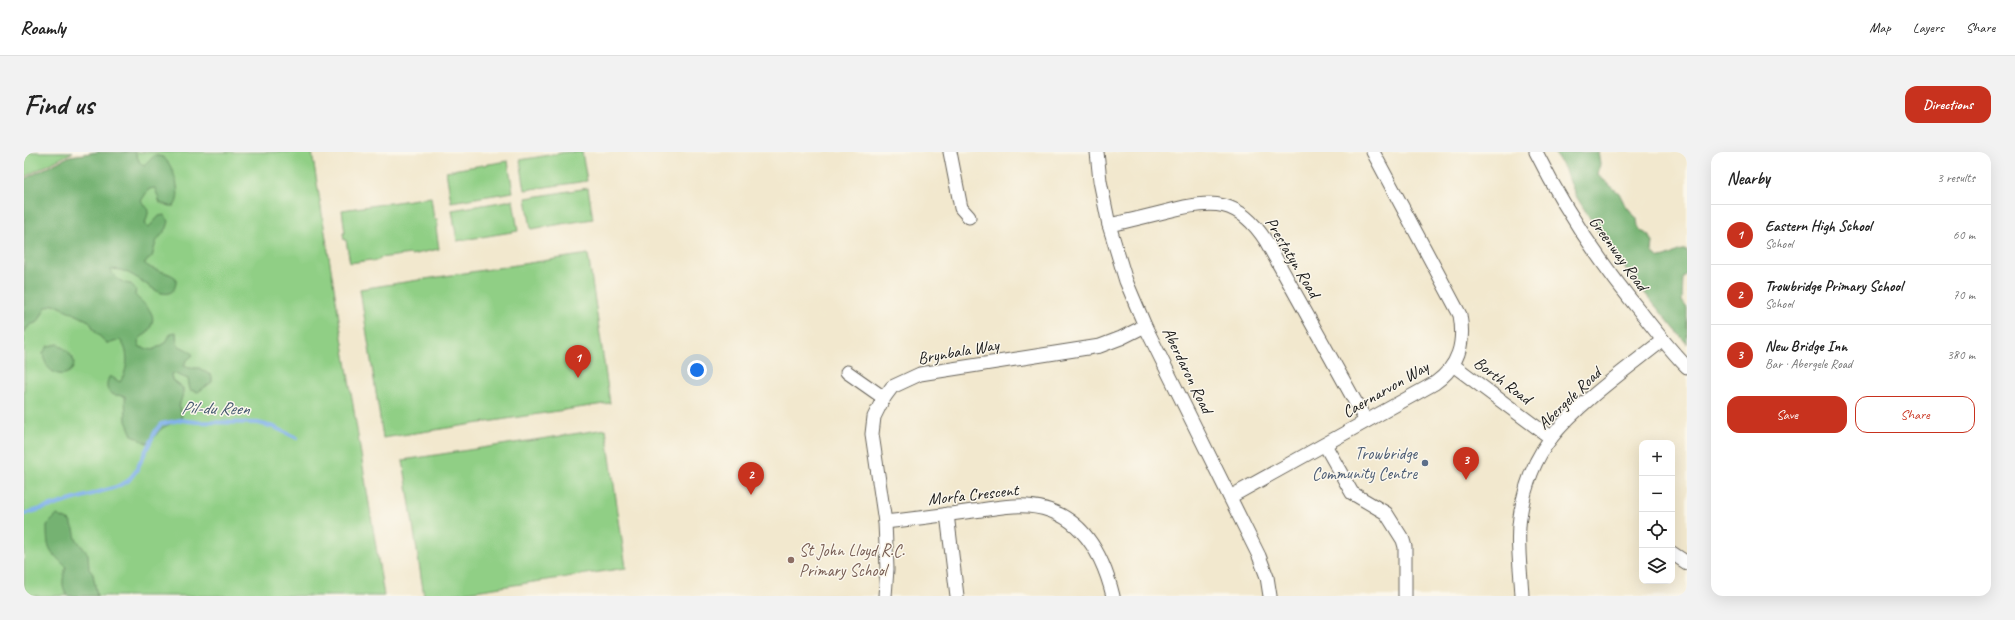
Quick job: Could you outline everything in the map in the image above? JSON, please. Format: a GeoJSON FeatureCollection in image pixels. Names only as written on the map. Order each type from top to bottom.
{"type":"FeatureCollection","features":[{"type":"Feature","properties":{"kind":"street"},"geometry":{"type":"LineString","coordinates":[[950,152],[961,208],[969,217]]}},
{"type":"Feature","properties":{"kind":"street","name":"Aberdaron Road"},"geometry":{"type":"LineString","coordinates":[[1097,152],[1100,181],[1108,225],[1126,281],[1146,326],[1259,556],[1267,577],[1270,596]]}},
{"type":"Feature","properties":{"kind":"street","name":"Caernarvon Way"},"geometry":{"type":"LineString","coordinates":[[1230,498],[1435,383],[1442,378],[1453,365],[1460,351],[1462,340],[1460,315],[1373,152]]}},
{"type":"Feature","properties":{"kind":"street","name":"Greenway Road"},"geometry":{"type":"LineString","coordinates":[[1536,152],[1572,218],[1595,253],[1663,340],[1687,367]]}},
{"type":"Feature","properties":{"kind":"street","name":"Prestatyn Road"},"geometry":{"type":"LineString","coordinates":[[1108,225],[1197,204],[1221,205],[1241,213],[1250,219],[1266,241],[1366,421]]}},
{"type":"Feature","properties":{"kind":"street","name":"Brynbala Way"},"geometry":{"type":"LineString","coordinates":[[885,596],[887,569],[885,522],[872,434],[874,417],[884,398],[892,387],[920,374],[1100,346],[1146,326]]}},
{"type":"Feature","properties":{"kind":"street","name":"Abergele Road"},"geometry":{"type":"LineString","coordinates":[[1522,596],[1520,518],[1530,478],[1540,456],[1551,438],[1603,388],[1663,340]]}},
{"type":"Feature","properties":{"kind":"street","name":"Borth Road"},"geometry":{"type":"LineString","coordinates":[[1453,365],[1551,438]]}},
{"type":"Feature","properties":{"kind":"street"},"geometry":{"type":"LineString","coordinates":[[846,372],[884,398]]}},
{"type":"Feature","properties":{"kind":"street"},"geometry":{"type":"LineString","coordinates":[[1324,445],[1352,493],[1386,513],[1403,540],[1405,547],[1405,596]]}},
{"type":"Feature","properties":{"kind":"street","name":"Morfa Crescent"},"geometry":{"type":"LineString","coordinates":[[885,522],[1017,505],[1042,508],[1058,514],[1084,532],[1094,544],[1108,576],[1113,596]]}},
{"type":"Feature","properties":{"kind":"street"},"geometry":{"type":"LineString","coordinates":[[947,514],[957,596]]}},
{"type":"Feature","properties":{"kind":"street"},"geometry":{"type":"LineString","coordinates":[[1675,555],[1687,563]]}},
{"type":"Feature","properties":{"kind":"green space"},"geometry":{"type":"Polygon","coordinates":[[[24,152],[73,152],[24,177],[24,152]]]}},
{"type":"Feature","properties":{"kind":"green space"},"geometry":{"type":"Polygon","coordinates":[[[98,152],[135,152],[140,163],[144,166],[154,156],[161,156],[166,160],[172,169],[178,189],[177,201],[174,206],[160,203],[155,188],[149,189],[141,201],[149,210],[145,224],[149,227],[159,216],[164,215],[169,221],[167,228],[156,242],[152,257],[144,263],[151,268],[172,275],[176,278],[174,289],[170,293],[159,292],[136,277],[123,271],[111,270],[119,280],[131,284],[136,289],[135,295],[150,310],[152,315],[152,325],[147,333],[140,338],[138,342],[140,347],[153,350],[166,342],[171,333],[176,332],[177,344],[190,351],[193,355],[186,361],[184,366],[199,368],[212,376],[212,382],[198,392],[190,390],[188,379],[173,373],[171,375],[172,380],[183,388],[183,394],[179,406],[182,417],[162,428],[153,439],[146,443],[132,435],[126,421],[125,396],[113,395],[107,388],[107,383],[110,376],[120,382],[125,372],[127,355],[120,340],[108,344],[96,333],[89,321],[54,304],[46,307],[38,322],[30,325],[24,332],[24,179],[70,156],[98,152]]]}},
{"type":"Feature","properties":{"kind":"green space"},"geometry":{"type":"Polygon","coordinates":[[[123,152],[312,152],[384,596],[24,596],[24,204],[123,152]]]}},
{"type":"Feature","properties":{"kind":"green space"},"geometry":{"type":"Polygon","coordinates":[[[567,152],[582,152],[587,181],[525,190],[520,160],[567,152]]]}},
{"type":"Feature","properties":{"kind":"green space"},"geometry":{"type":"Polygon","coordinates":[[[1554,152],[1598,152],[1600,164],[1598,175],[1619,193],[1624,203],[1637,219],[1638,226],[1641,231],[1649,235],[1653,242],[1652,252],[1659,258],[1663,258],[1680,250],[1687,250],[1687,273],[1683,278],[1682,301],[1687,308],[1687,344],[1638,285],[1599,233],[1576,196],[1564,168],[1554,152]]]}},
{"type":"Feature","properties":{"kind":"green space"},"geometry":{"type":"Polygon","coordinates":[[[508,161],[513,192],[451,202],[446,171],[508,161]]]}},
{"type":"Feature","properties":{"kind":"green space"},"geometry":{"type":"Polygon","coordinates":[[[588,188],[593,219],[531,229],[526,198],[588,188]]]}},
{"type":"Feature","properties":{"kind":"green space"},"geometry":{"type":"Polygon","coordinates":[[[431,197],[434,219],[437,219],[438,227],[436,227],[439,249],[411,255],[379,258],[379,260],[372,262],[371,260],[350,263],[346,240],[344,240],[343,233],[345,233],[342,210],[431,197]]]}},
{"type":"Feature","properties":{"kind":"green space"},"geometry":{"type":"Polygon","coordinates":[[[513,200],[518,231],[457,241],[452,210],[513,200]]]}},
{"type":"Feature","properties":{"kind":"green space"},"geometry":{"type":"Polygon","coordinates":[[[588,254],[610,403],[383,438],[360,289],[588,254]]]}},
{"type":"Feature","properties":{"kind":"green space"},"geometry":{"type":"Polygon","coordinates":[[[58,344],[69,353],[74,362],[73,368],[68,373],[61,374],[53,372],[47,365],[43,353],[48,346],[58,344]]]}},
{"type":"Feature","properties":{"kind":"green space"},"geometry":{"type":"Polygon","coordinates":[[[606,429],[626,568],[442,596],[424,596],[403,460],[606,429]]]}},
{"type":"Feature","properties":{"kind":"green space"},"geometry":{"type":"Polygon","coordinates":[[[57,515],[70,521],[74,529],[76,539],[88,554],[89,569],[93,574],[97,596],[68,596],[65,593],[63,582],[66,567],[50,549],[48,540],[47,525],[57,515]]]}},
{"type":"Feature","properties":{"kind":"waterway","name":"Pil-du Reen"},"geometry":{"type":"LineString","coordinates":[[24,514],[116,487],[128,481],[136,471],[155,432],[161,424],[180,420],[197,422],[258,423],[274,427],[297,438]]}},
{"type":"Feature","properties":{"kind":"place","name":"Eastern High School"},"geometry":{"type":"Point","coordinates":[578,378]}},
{"type":"Feature","properties":{"kind":"place","name":"Trowbridge Community Centre"},"geometry":{"type":"Point","coordinates":[1425,463]}},
{"type":"Feature","properties":{"kind":"place","name":"New Bridge Inn"},"geometry":{"type":"Point","coordinates":[1466,480]}},
{"type":"Feature","properties":{"kind":"place","name":"Trowbridge Primary School"},"geometry":{"type":"Point","coordinates":[751,495]}},
{"type":"Feature","properties":{"kind":"place","name":"St John Lloyd R.C. Primary School"},"geometry":{"type":"Point","coordinates":[791,560]}}]}
